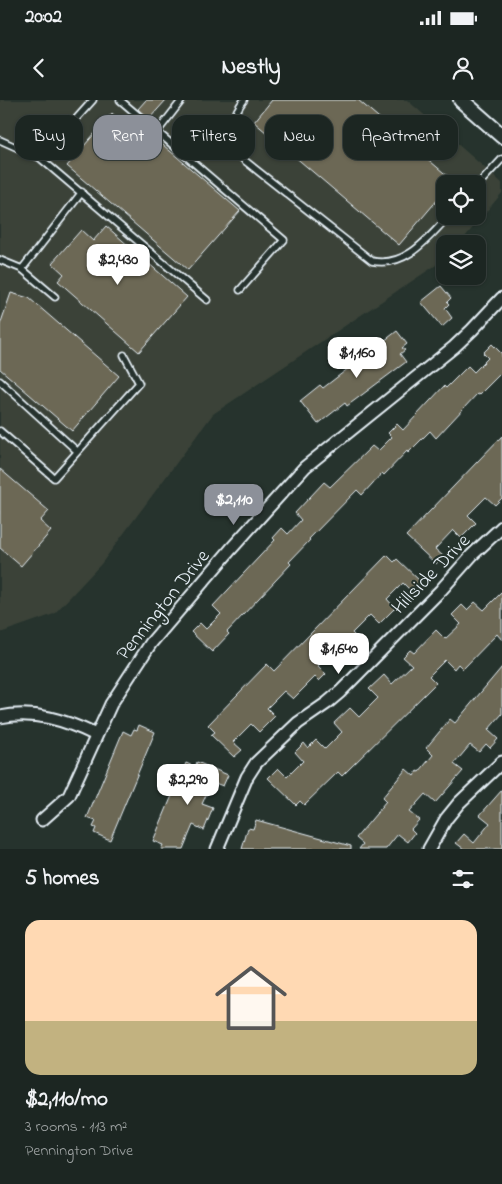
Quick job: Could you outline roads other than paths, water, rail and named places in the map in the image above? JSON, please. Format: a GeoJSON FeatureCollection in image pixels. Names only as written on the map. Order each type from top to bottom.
{"type":"FeatureCollection","features":[{"type":"Feature","properties":{"kind":"street"},"geometry":{"type":"LineString","coordinates":[[461,100],[502,136]]}},
{"type":"Feature","properties":{"kind":"street","name":"Pennington Drive"},"geometry":{"type":"LineString","coordinates":[[42,820],[69,796],[120,687],[151,643],[231,549],[305,467],[454,347],[502,298]]}},
{"type":"Feature","properties":{"kind":"street","name":"Hillside Drive"},"geometry":{"type":"LineString","coordinates":[[217,849],[247,777],[256,763],[298,723],[328,703],[340,692],[441,590],[472,555],[502,527]]}},
{"type":"Feature","properties":{"kind":"street"},"geometry":{"type":"LineString","coordinates":[[0,717],[18,714],[50,718],[76,726],[96,736]]}},
{"type":"Feature","properties":{"kind":"street"},"geometry":{"type":"LineString","coordinates":[[429,849],[446,819],[459,803],[502,762]]}},
{"type":"Feature","properties":{"kind":"lane"},"geometry":{"type":"LineString","coordinates":[[80,115],[93,100]]}},
{"type":"Feature","properties":{"kind":"lane"},"geometry":{"type":"LineString","coordinates":[[120,100],[138,115]]}},
{"type":"Feature","properties":{"kind":"lane"},"geometry":{"type":"LineString","coordinates":[[162,126],[182,100]]}},
{"type":"Feature","properties":{"kind":"lane"},"geometry":{"type":"LineString","coordinates":[[241,101],[231,127],[232,146],[244,160],[372,261],[382,263],[395,261],[415,251],[440,225]]}},
{"type":"Feature","properties":{"kind":"lane"},"geometry":{"type":"LineString","coordinates":[[162,134],[284,240],[240,290]]}},
{"type":"Feature","properties":{"kind":"lane"},"geometry":{"type":"LineString","coordinates":[[0,140],[40,158],[207,300]]}},
{"type":"Feature","properties":{"kind":"lane"},"geometry":{"type":"LineString","coordinates":[[486,176],[502,159]]}},
{"type":"Feature","properties":{"kind":"lane"},"geometry":{"type":"LineString","coordinates":[[22,269],[82,192]]}},
{"type":"Feature","properties":{"kind":"lane"},"geometry":{"type":"LineString","coordinates":[[0,260],[22,269],[55,297]]}},
{"type":"Feature","properties":{"kind":"lane"},"geometry":{"type":"LineString","coordinates":[[0,431],[54,478],[139,383],[124,355]]}},
{"type":"Feature","properties":{"kind":"lane"},"geometry":{"type":"LineString","coordinates":[[0,381],[78,451]]}}]}
